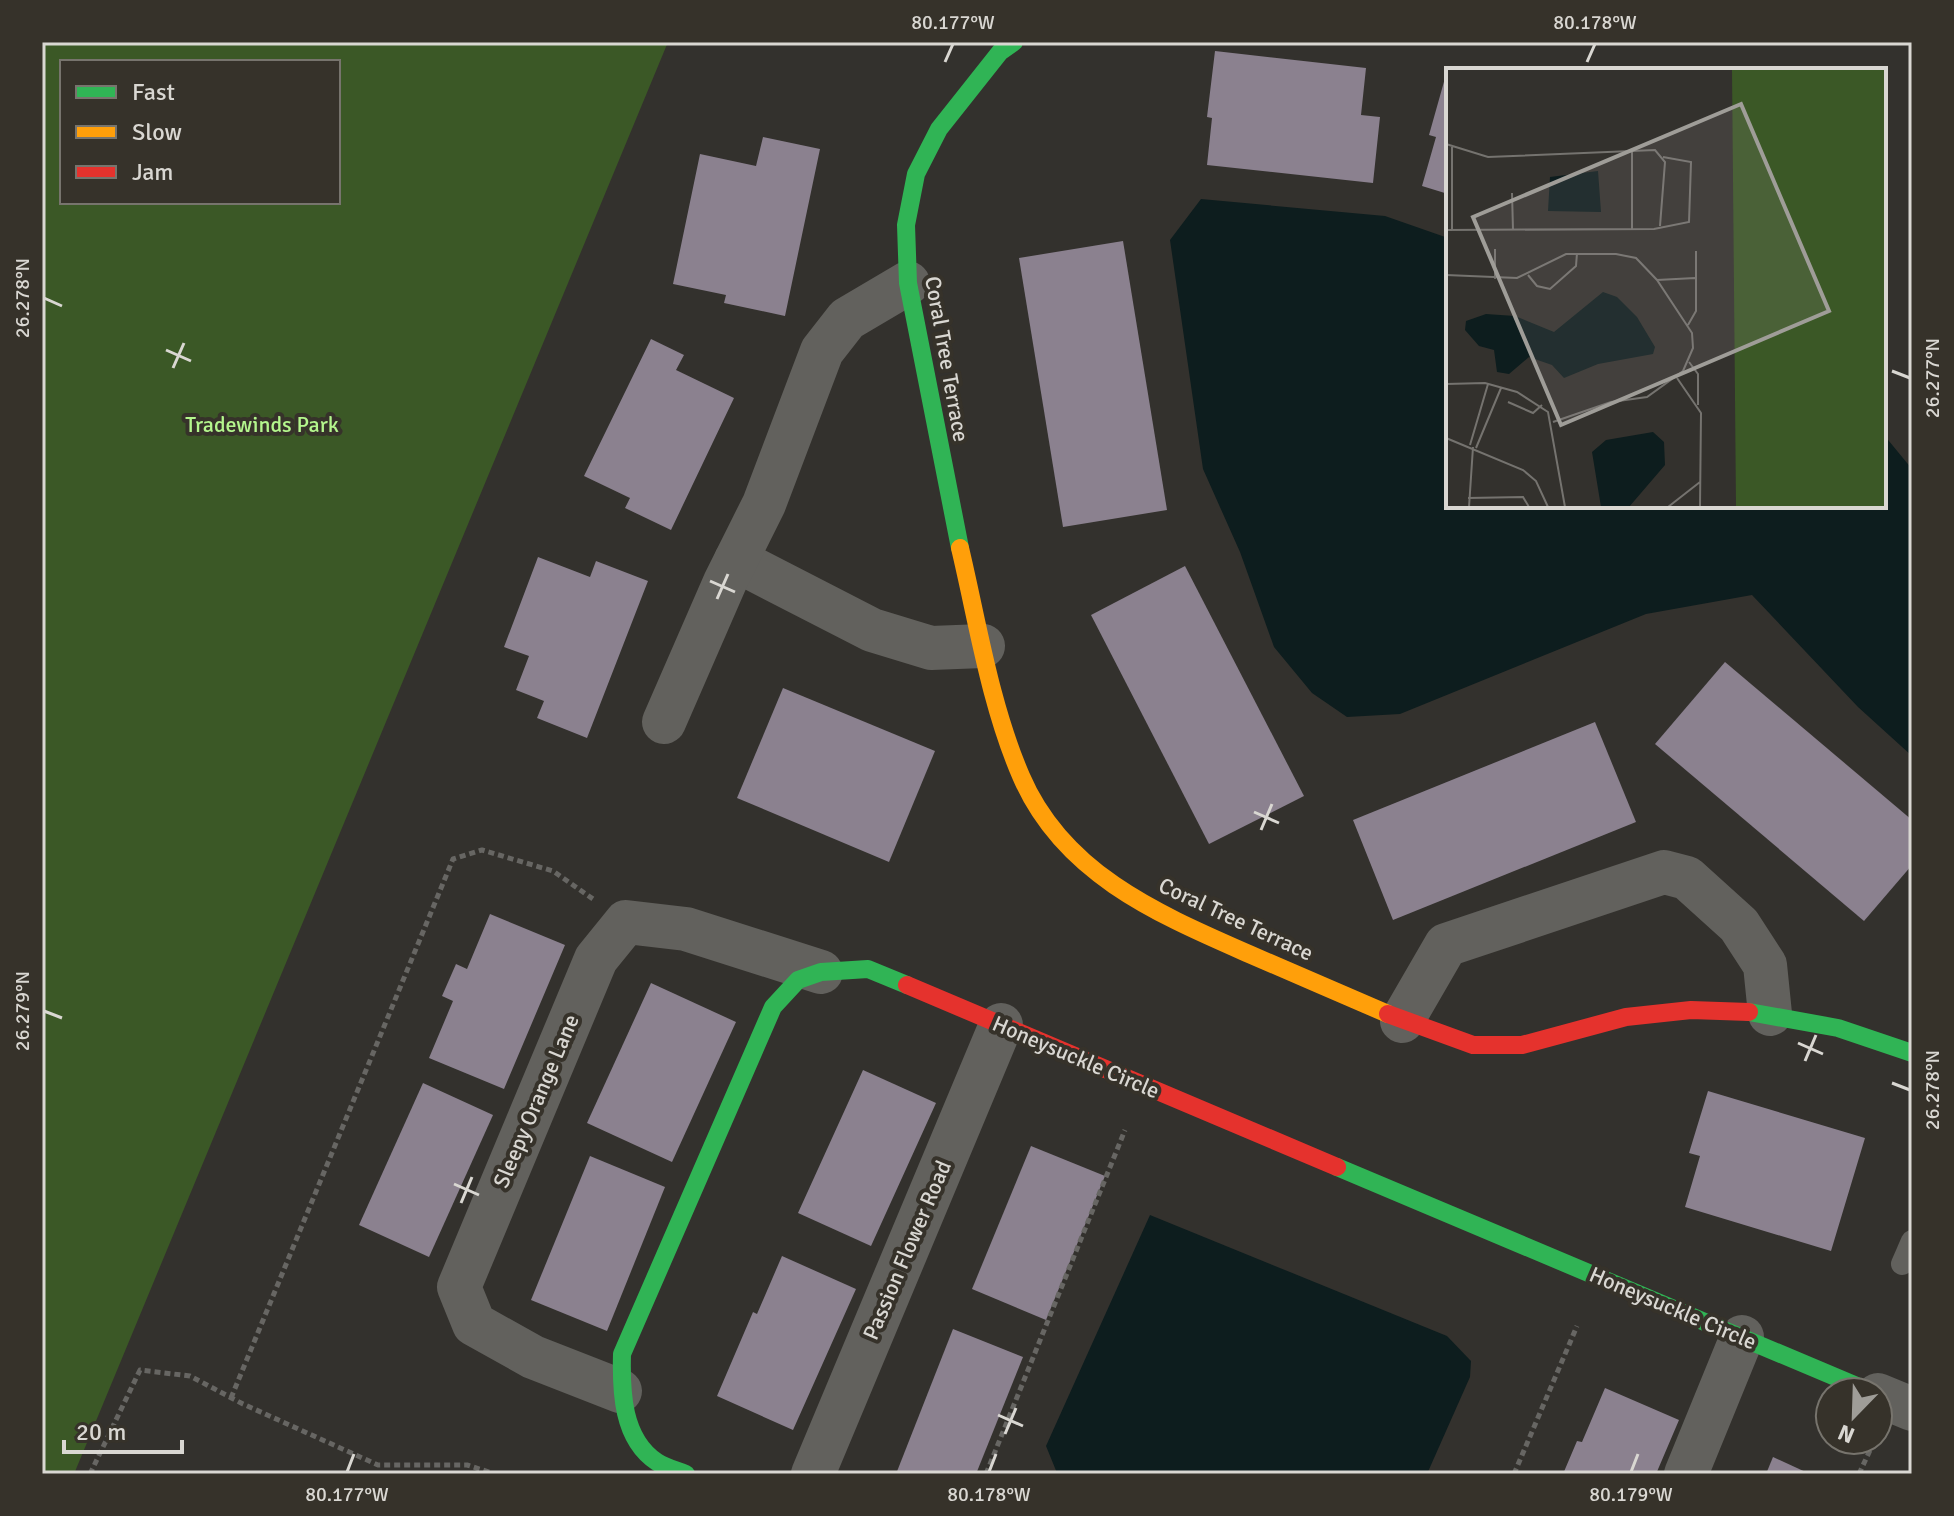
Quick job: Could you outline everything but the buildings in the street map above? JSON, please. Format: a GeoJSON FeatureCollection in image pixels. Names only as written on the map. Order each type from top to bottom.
{"type":"FeatureCollection","features":[{"type":"Feature","properties":{"kind":"street","name":"Coral Tree Terrace"},"geometry":{"type":"LineString","coordinates":[[1002,45],[939,129],[916,174],[906,225],[908,283],[953,518],[1000,717],[1022,778],[1056,836],[1111,884],[1163,916],[1402,1021],[1473,1045],[1522,1045],[1626,1017],[1691,1010],[1770,1014],[1838,1028],[1912,1053]]}},
{"type":"Feature","properties":{"kind":"street"},"geometry":{"type":"LineString","coordinates":[[664,722],[764,504],[822,351],[847,319],[908,283]]}},
{"type":"Feature","properties":{"kind":"street"},"geometry":{"type":"LineString","coordinates":[[736,560],[872,630],[931,648],[983,646]]}},
{"type":"Feature","properties":{"kind":"street"},"geometry":{"type":"LineString","coordinates":[[1402,1021],[1446,945],[1664,872],[1687,878],[1739,925],[1765,965],[1770,1014]]}},
{"type":"Feature","properties":{"kind":"street"},"geometry":{"type":"LineString","coordinates":[[626,922],[686,929],[821,972]]}},
{"type":"Feature","properties":{"kind":"street","name":"Sleepy Orange Lane"},"geometry":{"type":"LineString","coordinates":[[620,1391],[533,1357],[474,1324],[459,1287],[596,959],[626,922]]}},
{"type":"Feature","properties":{"kind":"street","name":"Honeysuckle Circle"},"geometry":{"type":"LineString","coordinates":[[686,1474],[653,1460],[630,1433],[620,1391],[622,1354],[773,1007],[798,980],[821,972],[868,969],[1833,1376]]}},
{"type":"Feature","properties":{"kind":"street","name":"Passion Flower Road"},"geometry":{"type":"LineString","coordinates":[[813,1474],[1001,1025]]}},
{"type":"Feature","properties":{"kind":"street"},"geometry":{"type":"LineString","coordinates":[[1686,1474],[1742,1337]]}},
{"type":"Feature","properties":{"kind":"lane"},"geometry":{"type":"LineString","coordinates":[[1902,1264],[1912,1241]]}},
{"type":"Feature","properties":{"kind":"path"},"geometry":{"type":"LineString","coordinates":[[231,1398],[453,859],[482,850],[553,871],[626,922]]}},
{"type":"Feature","properties":{"kind":"path"},"geometry":{"type":"LineString","coordinates":[[986,1474],[1125,1130]]}},
{"type":"Feature","properties":{"kind":"path"},"geometry":{"type":"LineString","coordinates":[[1514,1474],[1577,1326]]}},
{"type":"Feature","properties":{"kind":"path"},"geometry":{"type":"LineString","coordinates":[[90,1474],[140,1370],[190,1376],[378,1465],[467,1465],[495,1474]]}},
{"type":"Feature","properties":{"kind":"green space","name":"Tradewinds Park"},"geometry":{"type":"Polygon","coordinates":[[[42,42],[668,42],[74,1474],[42,1474],[42,42]]]}},
{"type":"Feature","properties":{"kind":"shaded area"},"geometry":{"type":"Polygon","coordinates":[[[1201,199],[1385,216],[1446,237],[1446,508],[1886,508],[1886,437],[1912,469],[1912,756],[1858,707],[1752,595],[1646,614],[1400,714],[1347,717],[1312,693],[1274,647],[1240,552],[1203,469],[1170,240],[1201,199]]]}},
{"type":"Feature","properties":{"kind":"shaded area"},"geometry":{"type":"Polygon","coordinates":[[[1150,1215],[1447,1336],[1471,1361],[1470,1377],[1427,1474],[1057,1473],[1046,1446],[1150,1215]]]}},
{"type":"Feature","properties":{"kind":"traffic: fast"},"geometry":{"type":"LineString","coordinates":[[960,548],[908,283],[906,225],[916,174],[939,129],[1000,52],[1014,42]]}},
{"type":"Feature","properties":{"kind":"traffic: fast"},"geometry":{"type":"LineString","coordinates":[[686,1474],[657,1462],[637,1441],[623,1398],[622,1354],[773,1007],[798,980],[821,972],[868,969],[907,985]]}},
{"type":"Feature","properties":{"kind":"traffic: fast"},"geometry":{"type":"LineString","coordinates":[[1749,1012],[1838,1028],[1912,1053]]}},
{"type":"Feature","properties":{"kind":"traffic: fast"},"geometry":{"type":"LineString","coordinates":[[1337,1167],[1833,1376]]}},
{"type":"Feature","properties":{"kind":"traffic: slow"},"geometry":{"type":"LineString","coordinates":[[960,548],[993,692],[1010,749],[1039,810],[1062,840],[1088,865],[1148,906],[1215,939],[1388,1014]]}},
{"type":"Feature","properties":{"kind":"traffic: jam"},"geometry":{"type":"LineString","coordinates":[[907,985],[1337,1167]]}},
{"type":"Feature","properties":{"kind":"traffic: jam"},"geometry":{"type":"LineString","coordinates":[[1388,1014],[1473,1045],[1522,1045],[1626,1017],[1691,1010],[1749,1012]]}}]}
